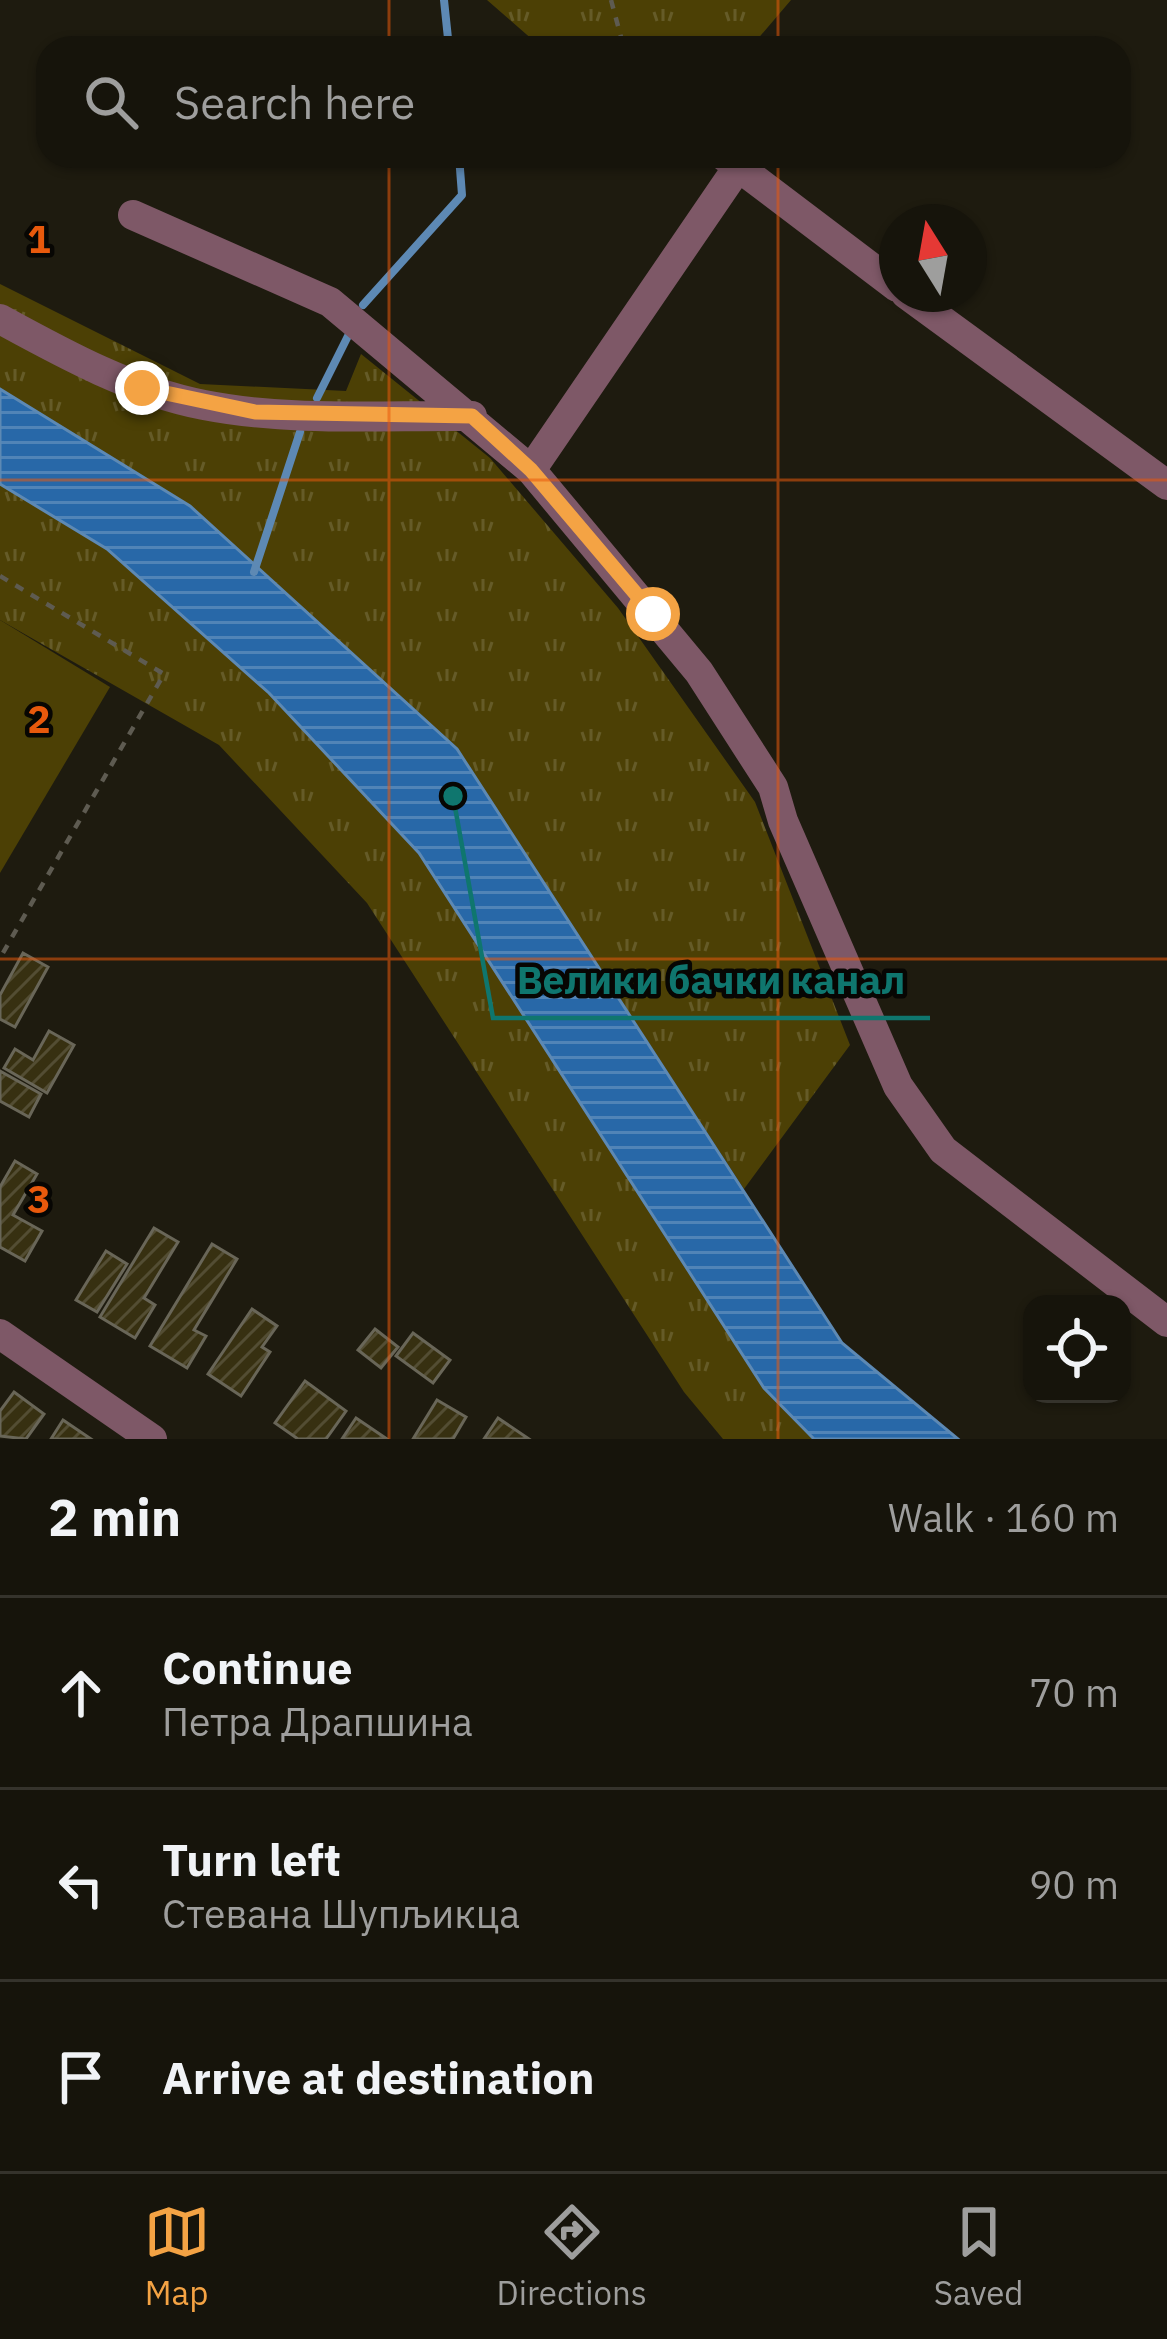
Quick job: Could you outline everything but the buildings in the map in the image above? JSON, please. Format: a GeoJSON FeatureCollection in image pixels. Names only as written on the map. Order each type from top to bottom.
{"type":"FeatureCollection","features":[{"type":"Feature","properties":{"kind":"street"},"geometry":{"type":"LineString","coordinates":[[531,470],[727,168]]}},
{"type":"Feature","properties":{"kind":"street"},"geometry":{"type":"LineString","coordinates":[[737,168],[879,274]]}},
{"type":"Feature","properties":{"kind":"street"},"geometry":{"type":"LineString","coordinates":[[134,214],[330,302],[531,470],[688,658],[773,787],[783,821],[898,1086],[924,1126],[944,1150],[1167,1322]]}},
{"type":"Feature","properties":{"kind":"street"},"geometry":{"type":"LineString","coordinates":[[931,312],[1167,484]]}},
{"type":"Feature","properties":{"kind":"street"},"geometry":{"type":"LineString","coordinates":[[0,319],[142,388],[202,405],[255,412],[472,416]]}},
{"type":"Feature","properties":{"kind":"street"},"geometry":{"type":"LineString","coordinates":[[0,1334],[152,1439]]}},
{"type":"Feature","properties":{"kind":"path"},"geometry":{"type":"LineString","coordinates":[[611,0],[621,36]]}},
{"type":"Feature","properties":{"kind":"path"},"geometry":{"type":"LineString","coordinates":[[0,575],[164,674],[0,958]]}},
{"type":"Feature","properties":{"kind":"green space"},"geometry":{"type":"Polygon","coordinates":[[[487,0],[791,0],[760,36],[528,36],[487,0]]]}},
{"type":"Feature","properties":{"kind":"green space"},"geometry":{"type":"Polygon","coordinates":[[[0,284],[200,384],[346,391],[361,354],[490,458],[618,608],[755,802],[850,1045],[744,1189],[457,749],[190,506],[0,389],[0,284]]]}},
{"type":"Feature","properties":{"kind":"green space"},"geometry":{"type":"Polygon","coordinates":[[[0,484],[107,549],[269,693],[419,853],[764,1388],[814,1439],[723,1439],[684,1392],[367,903],[219,745],[0,620],[0,484]]]}},
{"type":"Feature","properties":{"kind":"green space"},"geometry":{"type":"Polygon","coordinates":[[[0,620],[110,687],[0,873],[0,620]]]}},
{"type":"Feature","properties":{"kind":"water"},"geometry":{"type":"Polygon","coordinates":[[[0,389],[190,506],[457,749],[842,1343],[958,1439],[814,1439],[764,1388],[419,853],[269,693],[107,549],[0,484],[0,389]]]}},
{"type":"Feature","properties":{"kind":"waterway"},"geometry":{"type":"LineString","coordinates":[[444,0],[448,36]]}},
{"type":"Feature","properties":{"kind":"waterway"},"geometry":{"type":"LineString","coordinates":[[363,305],[462,195],[460,168]]}},
{"type":"Feature","properties":{"kind":"waterway"},"geometry":{"type":"LineString","coordinates":[[317,398],[349,334]]}},
{"type":"Feature","properties":{"kind":"waterway"},"geometry":{"type":"LineString","coordinates":[[254,572],[300,432]]}},
{"type":"Feature","properties":{"kind":"place","name":"Велики бачки канал"},"geometry":{"type":"Point","coordinates":[453,796]}},
{"type":"Feature","properties":{"kind":"route"},"geometry":{"type":"LineString","coordinates":[[142,388],[202,405],[255,412],[472,416],[531,470],[653,614]]}}]}
